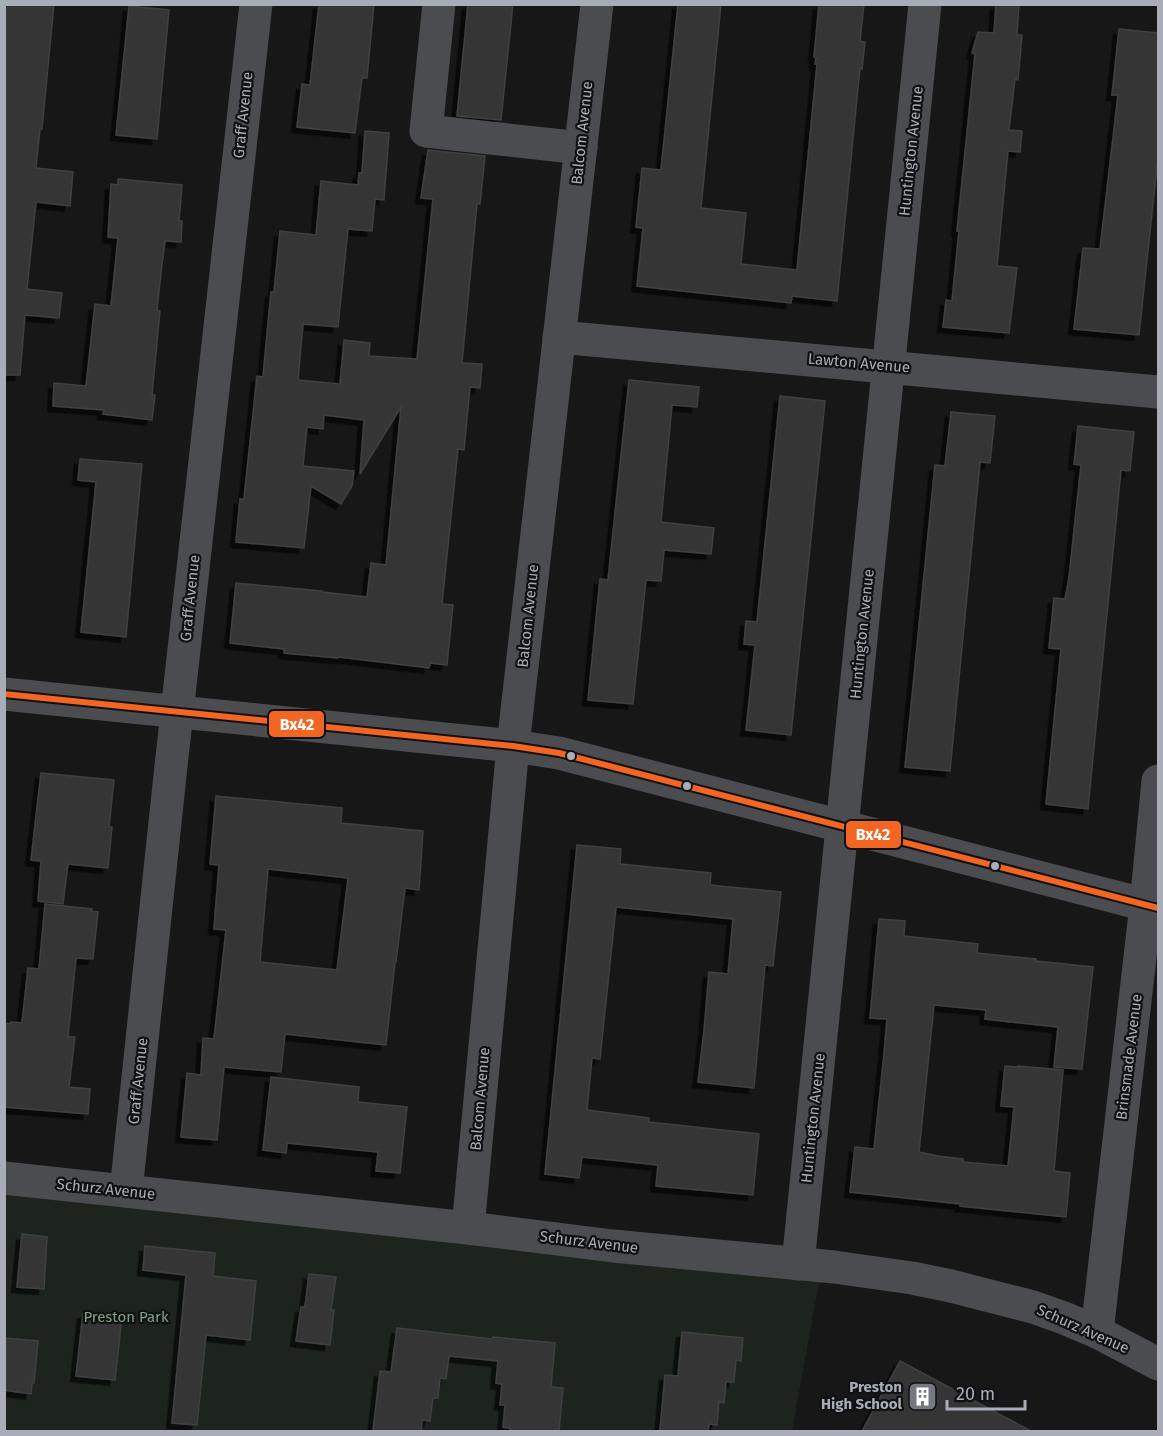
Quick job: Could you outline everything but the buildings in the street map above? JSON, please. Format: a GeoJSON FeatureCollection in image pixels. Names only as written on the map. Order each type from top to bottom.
{"type":"FeatureCollection","features":[{"type":"Feature","properties":{"kind":"street","name":"Graff Avenue"},"geometry":{"type":"LineString","coordinates":[[126,1191],[256,4]]}},
{"type":"Feature","properties":{"kind":"street"},"geometry":{"type":"LineString","coordinates":[[439,4],[426,131],[581,148]]}},
{"type":"Feature","properties":{"kind":"street","name":"Balcom Avenue"},"geometry":{"type":"LineString","coordinates":[[468,1228],[513,746],[597,4]]}},
{"type":"Feature","properties":{"kind":"street","name":"Huntington Avenue"},"geometry":{"type":"LineString","coordinates":[[798,1264],[925,4]]}},
{"type":"Feature","properties":{"kind":"street","name":"Lawton Avenue"},"geometry":{"type":"LineString","coordinates":[[559,337],[1158,392]]}},
{"type":"Feature","properties":{"kind":"street"},"geometry":{"type":"LineString","coordinates":[[4,694],[513,746],[575,756],[1152,907]]}},
{"type":"Feature","properties":{"kind":"street","name":"Brinsmade Avenue"},"geometry":{"type":"LineString","coordinates":[[1096,1332],[1152,907],[1158,781]]}},
{"type":"Feature","properties":{"kind":"street","name":"Schurz Avenue"},"geometry":{"type":"LineString","coordinates":[[4,1178],[613,1246],[873,1272],[951,1286],[1033,1307],[1096,1332],[1158,1364]]}},
{"type":"Feature","properties":{"kind":"green space","name":"Preston Park"},"geometry":{"type":"Polygon","coordinates":[[[5,1188],[820,1277],[792,1431],[5,1432],[5,1188]]]}},
{"type":"Feature","properties":{"kind":"transit line","name":"Bx42"},"geometry":{"type":"LineString","coordinates":[[4,694],[513,746],[559,753],[1158,908]]}},
{"type":"Feature","properties":{"kind":"place","name":"Preston High School"},"geometry":{"type":"Point","coordinates":[923,1396]}}]}
